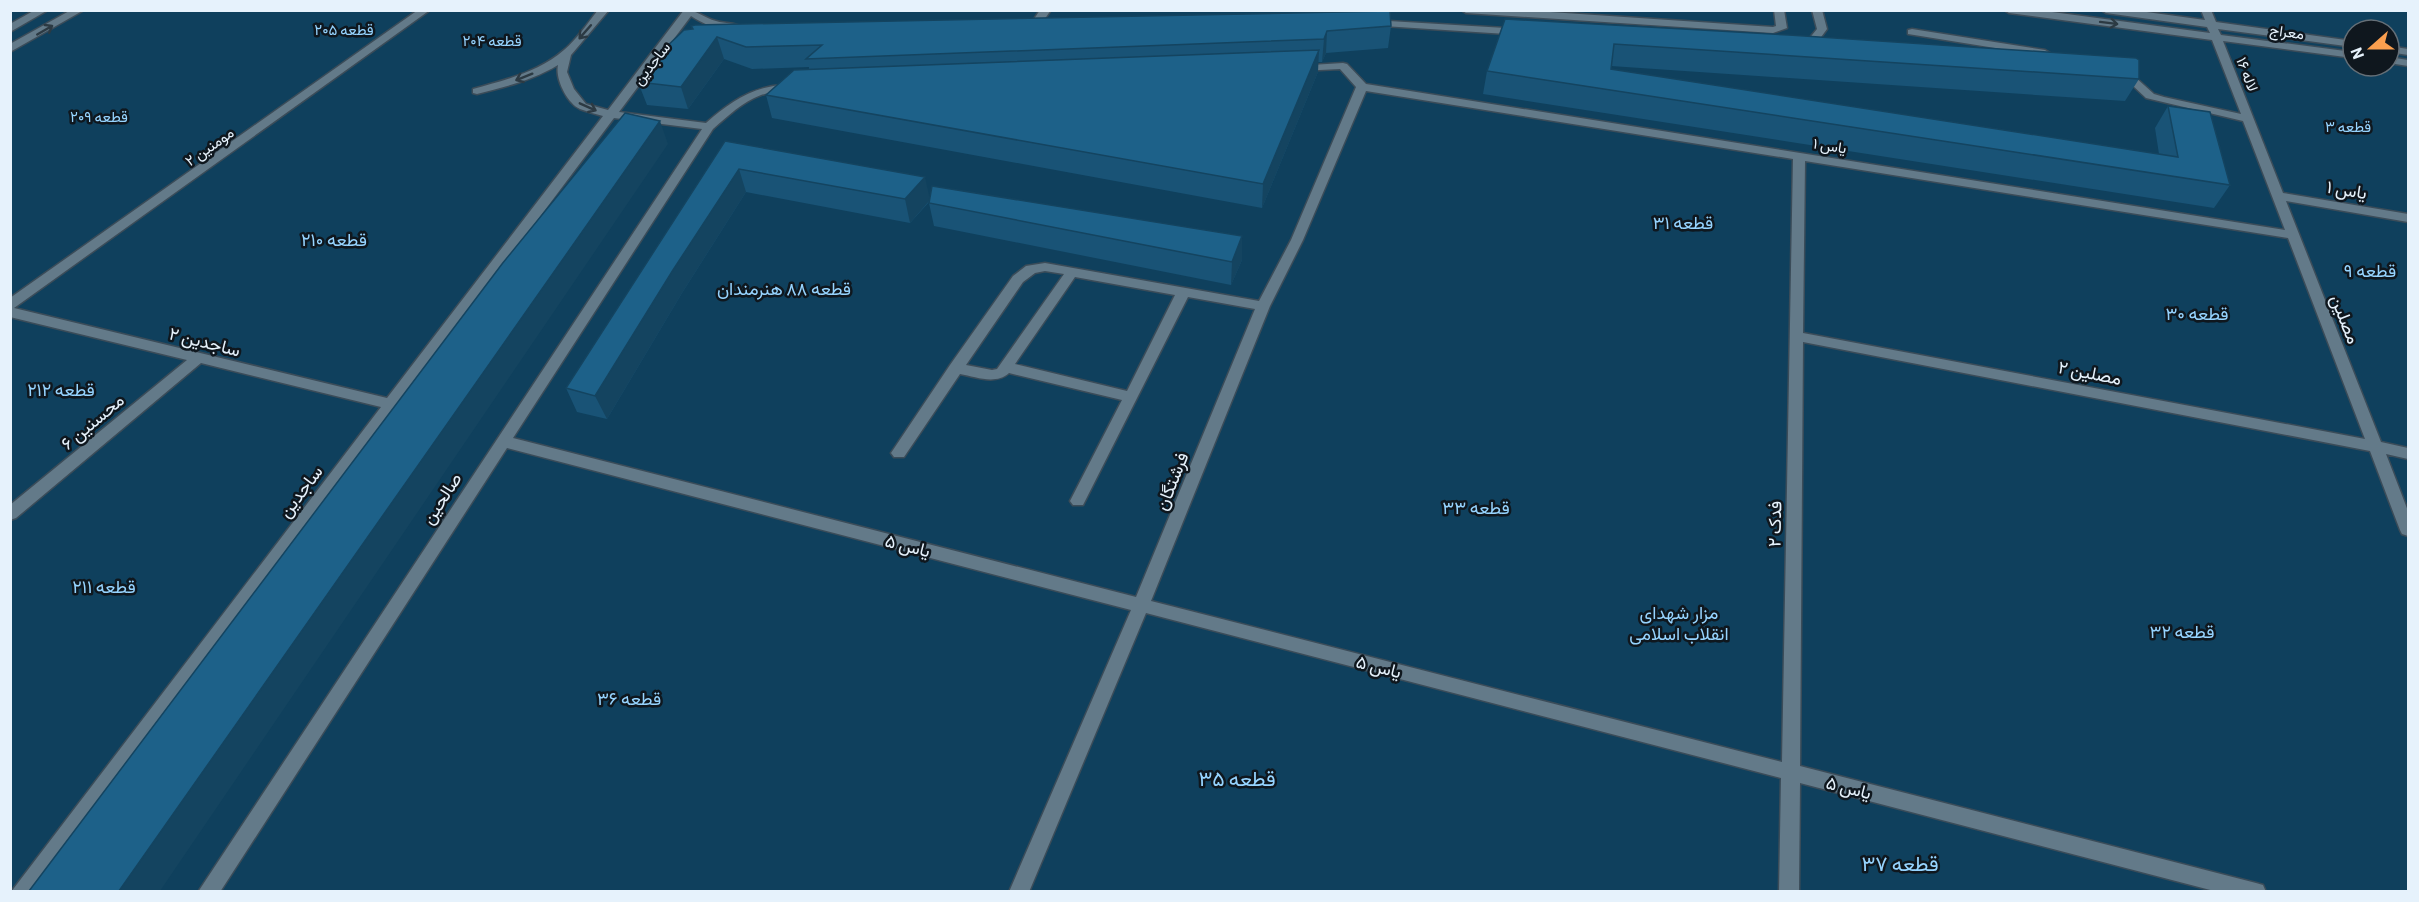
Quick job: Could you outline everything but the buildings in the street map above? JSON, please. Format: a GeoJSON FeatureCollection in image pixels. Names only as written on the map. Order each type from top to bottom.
{"type":"FeatureCollection","features":[{"type":"Feature","properties":{"kind":"street"},"geometry":{"type":"LineString","coordinates":[[10,28],[42,10]]}},
{"type":"Feature","properties":{"kind":"street"},"geometry":{"type":"LineString","coordinates":[[10,49],[79,10]]}},
{"type":"Feature","properties":{"kind":"street","name":"مومنین ۲"},"geometry":{"type":"LineString","coordinates":[[10,305],[425,10]]}},
{"type":"Feature","properties":{"kind":"street"},"geometry":{"type":"LineString","coordinates":[[477,91],[532,74],[566,53],[604,10]]}},
{"type":"Feature","properties":{"kind":"street"},"geometry":{"type":"LineString","coordinates":[[1033,28],[1046,10]]}},
{"type":"Feature","properties":{"kind":"street"},"geometry":{"type":"LineString","coordinates":[[1367,10],[1362,22],[1537,33]]}},
{"type":"Feature","properties":{"kind":"street"},"geometry":{"type":"LineString","coordinates":[[1466,10],[1773,30],[1782,28],[1779,10]]}},
{"type":"Feature","properties":{"kind":"street"},"geometry":{"type":"LineString","coordinates":[[1792,46],[1812,42],[1822,29],[1817,10]]}},
{"type":"Feature","properties":{"kind":"street","name":"معراج"},"geometry":{"type":"LineString","coordinates":[[2009,10],[2341,53]]}},
{"type":"Feature","properties":{"kind":"street","name":"معراج"},"geometry":{"type":"LineString","coordinates":[[2106,10],[2341,42]]}},
{"type":"Feature","properties":{"kind":"street","name":"لاله ۱۶"},"geometry":{"type":"LineString","coordinates":[[2206,10],[2250,120]]}},
{"type":"Feature","properties":{"kind":"street"},"geometry":{"type":"LineString","coordinates":[[690,11],[712,24],[748,33],[726,38]]}},
{"type":"Feature","properties":{"kind":"street","name":"ساجدین"},"geometry":{"type":"LineString","coordinates":[[21,891],[609,114],[650,65],[690,11]]}},
{"type":"Feature","properties":{"kind":"street"},"geometry":{"type":"LineString","coordinates":[[1912,32],[2058,56]]}},
{"type":"Feature","properties":{"kind":"street"},"geometry":{"type":"LineString","coordinates":[[650,65],[675,49]]}},
{"type":"Feature","properties":{"kind":"street"},"geometry":{"type":"LineString","coordinates":[[566,53],[562,72],[569,90],[582,106],[609,114],[709,127]]}},
{"type":"Feature","properties":{"kind":"street"},"geometry":{"type":"LineString","coordinates":[[2110,65],[2125,72],[2150,96],[2250,120]]}},
{"type":"Feature","properties":{"kind":"street"},"geometry":{"type":"LineString","coordinates":[[1284,68],[1342,66],[1362,87]]}},
{"type":"Feature","properties":{"kind":"street","name":"صالحین"},"geometry":{"type":"LineString","coordinates":[[208,891],[709,127],[742,98],[766,88],[801,87]]}},
{"type":"Feature","properties":{"kind":"street","name":"یاس ۱"},"geometry":{"type":"LineString","coordinates":[[1362,87],[2294,235]]}},
{"type":"Feature","properties":{"kind":"street","name":"فرشتگان"},"geometry":{"type":"LineString","coordinates":[[1019,891],[1141,605],[1263,306],[1297,240],[1362,87]]}},
{"type":"Feature","properties":{"kind":"street","name":"مصلین"},"geometry":{"type":"LineString","coordinates":[[2250,120],[2409,530]]}},
{"type":"Feature","properties":{"kind":"street","name":"فدک ۲"},"geometry":{"type":"LineString","coordinates":[[1789,891],[1799,156]]}},
{"type":"Feature","properties":{"kind":"street","name":"یاس ۱"},"geometry":{"type":"LineString","coordinates":[[2279,196],[2409,218]]}},
{"type":"Feature","properties":{"kind":"street"},"geometry":{"type":"LineString","coordinates":[[899,453],[955,368],[1022,275],[1037,267],[1263,306]]}},
{"type":"Feature","properties":{"kind":"street"},"geometry":{"type":"LineString","coordinates":[[955,368],[996,375],[1006,367],[1072,272]]}},
{"type":"Feature","properties":{"kind":"street"},"geometry":{"type":"LineString","coordinates":[[1078,501],[1184,291]]}},
{"type":"Feature","properties":{"kind":"street","name":"ساجدین ۲"},"geometry":{"type":"LineString","coordinates":[[10,312],[390,404]]}},
{"type":"Feature","properties":{"kind":"street","name":"مصلین ۲"},"geometry":{"type":"LineString","coordinates":[[1797,336],[2409,453]]}},
{"type":"Feature","properties":{"kind":"street","name":"محسنین ۶"},"geometry":{"type":"LineString","coordinates":[[10,514],[198,358]]}},
{"type":"Feature","properties":{"kind":"street"},"geometry":{"type":"LineString","coordinates":[[1006,367],[1132,397]]}},
{"type":"Feature","properties":{"kind":"street","name":"یاس ۵"},"geometry":{"type":"LineString","coordinates":[[502,441],[2256,891]]}},
{"type":"Feature","properties":{"kind":"green space"},"geometry":{"type":"Polygon","coordinates":[[[10,11],[2408,11],[2408,891],[11,891],[10,11]]]}},
{"type":"Feature","properties":{"kind":"park label","name":"قطعه ۲۰۵"},"geometry":{"type":"Point","coordinates":[344,29]}},
{"type":"Feature","properties":{"kind":"park label","name":"قطعه ۲۰۴"},"geometry":{"type":"Point","coordinates":[492,40]}},
{"type":"Feature","properties":{"kind":"park label","name":"قطعه ۲۰۹"},"geometry":{"type":"Point","coordinates":[99,116]}},
{"type":"Feature","properties":{"kind":"park label","name":"قطعه ۳"},"geometry":{"type":"Point","coordinates":[2348,126]}},
{"type":"Feature","properties":{"kind":"park label","name":"قطعه ۳۱"},"geometry":{"type":"Point","coordinates":[1683,222]}},
{"type":"Feature","properties":{"kind":"park label","name":"قطعه ۲۱۰"},"geometry":{"type":"Point","coordinates":[334,239]}},
{"type":"Feature","properties":{"kind":"park label","name":"قطعه ۹"},"geometry":{"type":"Point","coordinates":[2370,270]}},
{"type":"Feature","properties":{"kind":"park label","name":"قطعه ۸۸ هنرمندان"},"geometry":{"type":"Point","coordinates":[784,288]}},
{"type":"Feature","properties":{"kind":"park label","name":"قطعه ۳۰"},"geometry":{"type":"Point","coordinates":[2197,313]}},
{"type":"Feature","properties":{"kind":"park label","name":"قطعه ۲۱۲"},"geometry":{"type":"Point","coordinates":[61,389]}},
{"type":"Feature","properties":{"kind":"park label","name":"قطعه ۳۳"},"geometry":{"type":"Point","coordinates":[1476,507]}},
{"type":"Feature","properties":{"kind":"park label","name":"قطعه ۲۱۱"},"geometry":{"type":"Point","coordinates":[104,586]}},
{"type":"Feature","properties":{"kind":"park label","name":"مزار شهدای انقلاب اسلامی"},"geometry":{"type":"Point","coordinates":[1679,622]}},
{"type":"Feature","properties":{"kind":"park label","name":"قطعه ۳۲"},"geometry":{"type":"Point","coordinates":[2182,631]}},
{"type":"Feature","properties":{"kind":"park label","name":"قطعه ۳۶"},"geometry":{"type":"Point","coordinates":[629,698]}},
{"type":"Feature","properties":{"kind":"park label","name":"قطعه ۳۵"},"geometry":{"type":"Point","coordinates":[1237,777]}},
{"type":"Feature","properties":{"kind":"park label","name":"قطعه ۳۷"},"geometry":{"type":"Point","coordinates":[1900,862]}}]}
